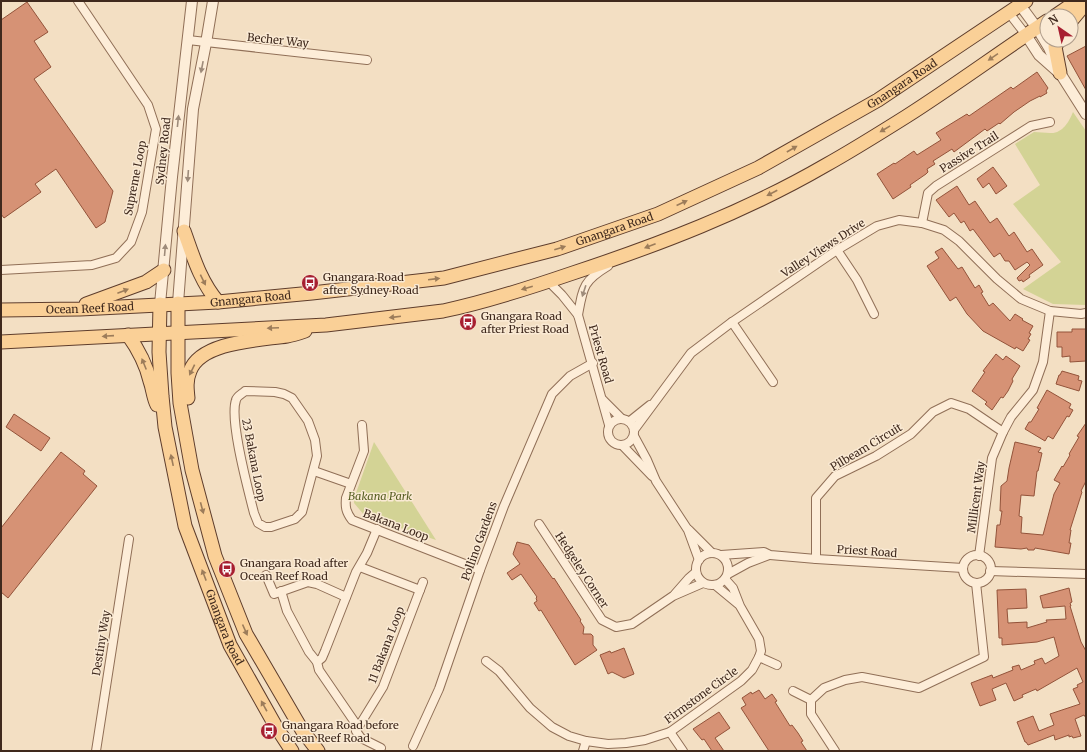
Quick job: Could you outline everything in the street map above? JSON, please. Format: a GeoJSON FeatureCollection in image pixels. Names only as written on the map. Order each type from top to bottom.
{"type":"FeatureCollection","features":[{"type":"Feature","properties":{"kind":"main road"},"geometry":{"type":"LineString","coordinates":[[1067,8],[1077,1]]}},
{"type":"Feature","properties":{"kind":"main road","name":"Gnangara Road"},"geometry":{"type":"LineString","coordinates":[[318,751],[302,730],[246,634],[215,556],[192,470],[180,403],[178,373],[178,304],[218,302],[444,278],[557,249],[658,214],[758,168],[872,104],[1023,3]]}},
{"type":"Feature","properties":{"kind":"main road"},"geometry":{"type":"LineString","coordinates":[[1079,11],[1086,3]]}},
{"type":"Feature","properties":{"kind":"main road"},"geometry":{"type":"LineString","coordinates":[[1,342],[326,325],[449,310],[548,281],[621,257],[712,222],[765,198],[824,166],[906,117],[1039,26]]}},
{"type":"Feature","properties":{"kind":"main road"},"geometry":{"type":"LineString","coordinates":[[1055,48],[1060,73]]}},
{"type":"Feature","properties":{"kind":"main road"},"geometry":{"type":"LineString","coordinates":[[184,231],[204,282],[209,292],[218,302]]}},
{"type":"Feature","properties":{"kind":"main road"},"geometry":{"type":"LineString","coordinates":[[74,309],[146,282],[164,270]]}},
{"type":"Feature","properties":{"kind":"main road","name":"Gnangara Road"},"geometry":{"type":"LineString","coordinates":[[160,304],[159,334],[165,427],[184,526],[230,645],[275,725],[292,751]]}},
{"type":"Feature","properties":{"kind":"main road","name":"Ocean Reef Road"},"geometry":{"type":"LineString","coordinates":[[1,310],[74,309],[178,304]]}},
{"type":"Feature","properties":{"kind":"main road"},"geometry":{"type":"LineString","coordinates":[[192,470],[187,382],[190,370],[202,355],[221,347],[240,342],[290,336],[326,325]]}},
{"type":"Feature","properties":{"kind":"main road"},"geometry":{"type":"LineString","coordinates":[[128,335],[137,348],[143,361],[150,380],[154,400],[165,427]]}},
{"type":"Feature","properties":{"kind":"street","name":"Supreme Loop"},"geometry":{"type":"LineString","coordinates":[[1,270],[92,265],[116,258],[132,242],[142,212],[156,129],[148,105],[78,1]]}},
{"type":"Feature","properties":{"kind":"street","name":"Sydney Road"},"geometry":{"type":"LineString","coordinates":[[160,304],[172,177],[192,1]]}},
{"type":"Feature","properties":{"kind":"street"},"geometry":{"type":"LineString","coordinates":[[178,304],[193,109],[213,1]]}},
{"type":"Feature","properties":{"kind":"street"},"geometry":{"type":"LineString","coordinates":[[1023,3],[1039,21]]}},
{"type":"Feature","properties":{"kind":"street"},"geometry":{"type":"LineString","coordinates":[[1009,13],[1039,55],[1060,73]]}},
{"type":"Feature","properties":{"kind":"street","name":"Becher Way"},"geometry":{"type":"LineString","coordinates":[[188,40],[367,60]]}},
{"type":"Feature","properties":{"kind":"street"},"geometry":{"type":"LineString","coordinates":[[1050,48],[1060,73],[1086,114]]}},
{"type":"Feature","properties":{"kind":"street","name":"Passive Trail"},"geometry":{"type":"LineString","coordinates":[[922,223],[928,193],[936,186],[1031,126],[1050,122]]}},
{"type":"Feature","properties":{"kind":"street","name":"Valley Views Drive"},"geometry":{"type":"LineString","coordinates":[[634,433],[656,399],[691,353],[732,322],[837,250],[877,226],[899,220],[922,223],[944,230],[959,241],[997,279],[1021,299],[1050,311],[1086,314]]}},
{"type":"Feature","properties":{"kind":"street"},"geometry":{"type":"LineString","coordinates":[[837,250],[857,280],[874,314]]}},
{"type":"Feature","properties":{"kind":"street","name":"Priest Road"},"geometry":{"type":"LineString","coordinates":[[578,315],[583,291],[588,281],[621,257]]}},
{"type":"Feature","properties":{"kind":"street","name":"Priest Road"},"geometry":{"type":"LineString","coordinates":[[548,281],[562,294],[578,315],[593,363],[609,425]]}},
{"type":"Feature","properties":{"kind":"street","name":"Millicent Way"},"geometry":{"type":"LineString","coordinates":[[979,556],[992,458],[1011,417],[1033,390],[1043,362],[1050,311]]}},
{"type":"Feature","properties":{"kind":"street"},"geometry":{"type":"LineString","coordinates":[[732,322],[773,382]]}},
{"type":"Feature","properties":{"kind":"street","name":"Pollino Gardens"},"geometry":{"type":"LineString","coordinates":[[413,746],[439,689],[504,506],[552,394],[570,376],[593,363]]}},
{"type":"Feature","properties":{"kind":"street","name":"23 Bakana Loop"},"geometry":{"type":"LineString","coordinates":[[245,391],[275,392],[292,398],[308,422],[315,440],[317,456],[314,471],[302,512],[295,519],[271,527],[264,527],[258,523],[250,498],[237,435],[234,410],[236,398],[245,391]]}},
{"type":"Feature","properties":{"kind":"street","name":"Valley Views Drive"},"geometry":{"type":"LineString","coordinates":[[626,420],[656,399]]}},
{"type":"Feature","properties":{"kind":"street","name":"Priest Road"},"geometry":{"type":"LineString","coordinates":[[602,400],[626,420]]}},
{"type":"Feature","properties":{"kind":"street","name":"Pilbeam Circuit"},"geometry":{"type":"LineString","coordinates":[[816,559],[816,498],[835,476],[876,456],[911,434],[933,412],[951,403],[969,409],[1003,432]]}},
{"type":"Feature","properties":{"kind":"street"},"geometry":{"type":"LineString","coordinates":[[634,433],[628,444],[618,446],[610,440],[608,430],[609,425],[613,421],[626,420],[634,433],[656,480],[688,530],[712,553],[721,556],[727,563],[728,568],[726,576],[721,583],[715,585],[703,583],[698,578],[696,572],[698,560],[703,556],[712,553]]}},
{"type":"Feature","properties":{"kind":"street","name":"Bakana Loop"},"geometry":{"type":"LineString","coordinates":[[362,425],[364,452],[351,484],[345,505],[352,520],[480,570]]}},
{"type":"Feature","properties":{"kind":"street"},"geometry":{"type":"LineString","coordinates":[[623,446],[656,480]]}},
{"type":"Feature","properties":{"kind":"street"},"geometry":{"type":"LineString","coordinates":[[314,471],[351,484]]}},
{"type":"Feature","properties":{"kind":"street","name":"Hedgeley Corner"},"geometry":{"type":"LineString","coordinates":[[539,524],[602,620],[616,627],[632,624],[673,596],[703,583]]}},
{"type":"Feature","properties":{"kind":"street"},"geometry":{"type":"LineString","coordinates":[[317,662],[322,658],[346,597],[377,529]]}},
{"type":"Feature","properties":{"kind":"street"},"geometry":{"type":"LineString","coordinates":[[688,530],[698,560]]}},
{"type":"Feature","properties":{"kind":"street","name":"Destiny Way"},"geometry":{"type":"LineString","coordinates":[[96,751],[129,539]]}},
{"type":"Feature","properties":{"kind":"street","name":"Priest Road"},"geometry":{"type":"LineString","coordinates":[[721,556],[764,552],[770,555],[816,559],[963,568]]}},
{"type":"Feature","properties":{"kind":"street","name":"Priest Road"},"geometry":{"type":"LineString","coordinates":[[726,576],[748,563],[770,555]]}},
{"type":"Feature","properties":{"kind":"street"},"geometry":{"type":"LineString","coordinates":[[970,557],[984,557],[990,566],[989,576],[985,580],[976,583],[966,578],[963,568],[964,564],[970,557]]}},
{"type":"Feature","properties":{"kind":"street"},"geometry":{"type":"LineString","coordinates":[[360,567],[420,590]]}},
{"type":"Feature","properties":{"kind":"street"},"geometry":{"type":"LineString","coordinates":[[990,571],[1086,574]]}},
{"type":"Feature","properties":{"kind":"street","name":"Hedgeley Corner"},"geometry":{"type":"LineString","coordinates":[[673,596],[696,572]]}},
{"type":"Feature","properties":{"kind":"street"},"geometry":{"type":"LineString","coordinates":[[266,575],[274,594],[308,582],[317,584],[346,597]]}},
{"type":"Feature","properties":{"kind":"street"},"geometry":{"type":"LineString","coordinates":[[726,576],[733,588],[740,606],[759,639],[761,651],[760,657],[777,665]]}},
{"type":"Feature","properties":{"kind":"street","name":"11 Bakana Loop"},"geometry":{"type":"LineString","coordinates":[[358,727],[384,687],[423,582]]}},
{"type":"Feature","properties":{"kind":"street"},"geometry":{"type":"LineString","coordinates":[[835,751],[811,714],[811,700],[824,688],[845,680],[862,677],[919,688],[984,657],[976,583]]}},
{"type":"Feature","properties":{"kind":"street"},"geometry":{"type":"LineString","coordinates":[[715,585],[740,606]]}},
{"type":"Feature","properties":{"kind":"street"},"geometry":{"type":"LineString","coordinates":[[281,591],[287,611],[309,652],[317,662],[319,670],[358,727],[356,731],[358,736],[381,748]]}},
{"type":"Feature","properties":{"kind":"street","name":"Firmstone Circle"},"geometry":{"type":"LineString","coordinates":[[486,661],[500,671],[530,708],[552,727],[569,736],[586,741],[608,744],[645,740],[670,732],[741,681],[752,670],[760,657]]}},
{"type":"Feature","properties":{"kind":"street"},"geometry":{"type":"LineString","coordinates":[[793,691],[811,700]]}},
{"type":"Feature","properties":{"kind":"street"},"geometry":{"type":"LineString","coordinates":[[670,732],[683,751]]}},
{"type":"Feature","properties":{"kind":"street"},"geometry":{"type":"LineString","coordinates":[[583,751],[586,741]]}},
{"type":"Feature","properties":{"kind":"green space"},"geometry":{"type":"Polygon","coordinates":[[[1073,112],[1086,131],[1086,305],[1053,304],[1023,289],[1061,262],[1013,204],[1040,185],[1015,144],[1034,132],[1058,132],[1067,123],[1073,112]]]}},
{"type":"Feature","properties":{"kind":"green space","name":"Bakana Park"},"geometry":{"type":"Polygon","coordinates":[[[374,442],[436,540],[365,516],[354,503],[355,496],[374,442]]]}},
{"type":"Feature","properties":{"kind":"building"},"geometry":{"type":"Polygon","coordinates":[[[27,2],[48,32],[34,41],[51,67],[34,79],[113,191],[105,222],[96,228],[56,169],[35,184],[41,192],[4,218],[1,214],[1,20],[27,2]]]}},
{"type":"Feature","properties":{"kind":"building"},"geometry":{"type":"Polygon","coordinates":[[[1086,46],[1086,90],[1067,56],[1086,46]]]}},
{"type":"Feature","properties":{"kind":"building"},"geometry":{"type":"Polygon","coordinates":[[[1037,72],[1048,88],[1046,91],[1047,93],[1030,101],[1000,124],[999,123],[987,131],[985,129],[954,152],[952,149],[933,161],[935,164],[927,169],[928,172],[926,174],[910,185],[911,187],[893,199],[877,174],[914,151],[917,155],[941,140],[936,133],[967,114],[969,116],[1011,87],[1013,89],[1037,72]]]}},
{"type":"Feature","properties":{"kind":"building"},"geometry":{"type":"Polygon","coordinates":[[[993,167],[1007,186],[996,194],[989,183],[983,188],[977,179],[993,167]]]}},
{"type":"Feature","properties":{"kind":"building"},"geometry":{"type":"Polygon","coordinates":[[[957,186],[969,205],[975,201],[990,223],[997,218],[1009,236],[1014,232],[1027,252],[1032,249],[1043,265],[1029,275],[1030,277],[1023,282],[1022,280],[1019,281],[1017,278],[1030,265],[1027,262],[1015,270],[1009,261],[1005,261],[1000,253],[994,257],[973,229],[970,231],[964,221],[961,223],[954,213],[949,217],[936,200],[957,186]]]}},
{"type":"Feature","properties":{"kind":"building"},"geometry":{"type":"Polygon","coordinates":[[[942,248],[958,269],[962,267],[975,288],[979,285],[983,292],[981,293],[989,306],[993,303],[1010,321],[1015,314],[1033,326],[1029,333],[1031,334],[1028,339],[1030,340],[1023,351],[1016,347],[1015,349],[983,331],[967,314],[956,297],[950,301],[927,266],[939,258],[935,252],[942,248]]]}},
{"type":"Feature","properties":{"kind":"building"},"geometry":{"type":"Polygon","coordinates":[[[1072,329],[1086,329],[1086,361],[1070,362],[1070,356],[1062,357],[1062,347],[1057,347],[1057,332],[1072,332],[1072,329]]]}},
{"type":"Feature","properties":{"kind":"building"},"geometry":{"type":"Polygon","coordinates":[[[996,354],[1003,360],[1006,356],[1020,366],[1012,379],[1013,381],[1008,391],[1003,398],[1001,397],[992,410],[985,404],[987,402],[972,391],[985,372],[983,371],[996,354]]]}},
{"type":"Feature","properties":{"kind":"building"},"geometry":{"type":"Polygon","coordinates":[[[1062,371],[1079,376],[1078,380],[1082,381],[1079,391],[1056,384],[1062,371]]]}},
{"type":"Feature","properties":{"kind":"building"},"geometry":{"type":"Polygon","coordinates":[[[1047,390],[1071,404],[1069,408],[1073,410],[1069,417],[1067,416],[1053,439],[1048,436],[1045,441],[1025,429],[1039,409],[1037,408],[1047,390]]]}},
{"type":"Feature","properties":{"kind":"building"},"geometry":{"type":"Polygon","coordinates":[[[14,414],[50,438],[41,451],[6,427],[14,414]]]}},
{"type":"Feature","properties":{"kind":"building"},"geometry":{"type":"Polygon","coordinates":[[[1086,423],[1086,481],[1081,491],[1082,492],[1070,530],[1069,543],[1071,543],[1069,554],[1035,548],[1034,550],[1028,550],[1027,548],[995,547],[997,525],[1000,525],[1002,511],[1000,511],[1001,486],[1007,481],[1015,442],[1041,448],[1038,452],[1042,453],[1037,471],[1034,496],[1021,495],[1019,516],[1022,517],[1021,533],[1043,535],[1054,494],[1060,483],[1054,480],[1070,455],[1069,454],[1079,437],[1077,436],[1086,423]]]}},
{"type":"Feature","properties":{"kind":"building"},"geometry":{"type":"Polygon","coordinates":[[[61,452],[85,471],[83,474],[97,486],[8,598],[1,592],[1,528],[61,452]]]}},
{"type":"Feature","properties":{"kind":"building"},"geometry":{"type":"Polygon","coordinates":[[[517,542],[529,545],[553,579],[554,578],[581,620],[580,621],[584,627],[583,634],[591,634],[593,636],[593,645],[597,650],[575,665],[541,610],[539,611],[534,603],[537,601],[537,597],[521,574],[512,580],[507,573],[520,564],[513,554],[517,542]]]}},
{"type":"Feature","properties":{"kind":"building"},"geometry":{"type":"Polygon","coordinates":[[[1069,588],[1072,602],[1070,603],[1070,606],[1081,642],[1086,651],[1086,718],[1084,715],[1075,719],[1081,736],[1073,738],[1072,736],[1069,737],[1069,735],[1055,740],[1054,735],[1028,745],[1025,742],[1017,722],[1033,716],[1039,731],[1054,725],[1050,714],[1080,704],[1073,689],[1078,687],[1077,685],[1083,682],[1077,668],[1037,691],[1036,689],[1022,695],[1023,697],[1014,701],[1006,683],[992,689],[996,700],[980,706],[971,683],[992,675],[993,678],[1013,670],[1012,667],[1019,665],[1021,670],[1035,664],[1034,661],[1042,658],[1045,664],[1059,656],[1054,637],[1037,642],[1002,645],[1002,638],[999,638],[997,590],[1026,589],[1027,608],[1007,609],[1008,623],[1027,622],[1027,628],[1047,622],[1046,620],[1066,619],[1065,606],[1043,608],[1040,596],[1069,588]]]}},
{"type":"Feature","properties":{"kind":"building"},"geometry":{"type":"Polygon","coordinates":[[[624,648],[634,674],[624,678],[612,672],[608,674],[600,655],[624,648]]]}},
{"type":"Feature","properties":{"kind":"building"},"geometry":{"type":"Polygon","coordinates":[[[759,690],[765,699],[772,694],[777,701],[775,702],[790,726],[792,725],[803,741],[801,742],[807,751],[769,751],[741,708],[746,705],[742,698],[751,692],[752,694],[759,690]]]}},
{"type":"Feature","properties":{"kind":"building"},"geometry":{"type":"Polygon","coordinates":[[[719,712],[730,728],[715,738],[724,751],[712,751],[704,739],[702,740],[693,729],[719,712]]]}},
{"type":"Feature","properties":{"kind":"place","name":"Gnangara Road after Sydney Road"},"geometry":{"type":"Point","coordinates":[310,283]}},
{"type":"Feature","properties":{"kind":"place","name":"Gnangara Road after Priest Road"},"geometry":{"type":"Point","coordinates":[468,322]}},
{"type":"Feature","properties":{"kind":"place","name":"Gnangara Road after Ocean Reef Road"},"geometry":{"type":"Point","coordinates":[227,569]}},
{"type":"Feature","properties":{"kind":"place","name":"Gnangara Road before Ocean Reef Road"},"geometry":{"type":"Point","coordinates":[269,731]}}]}
